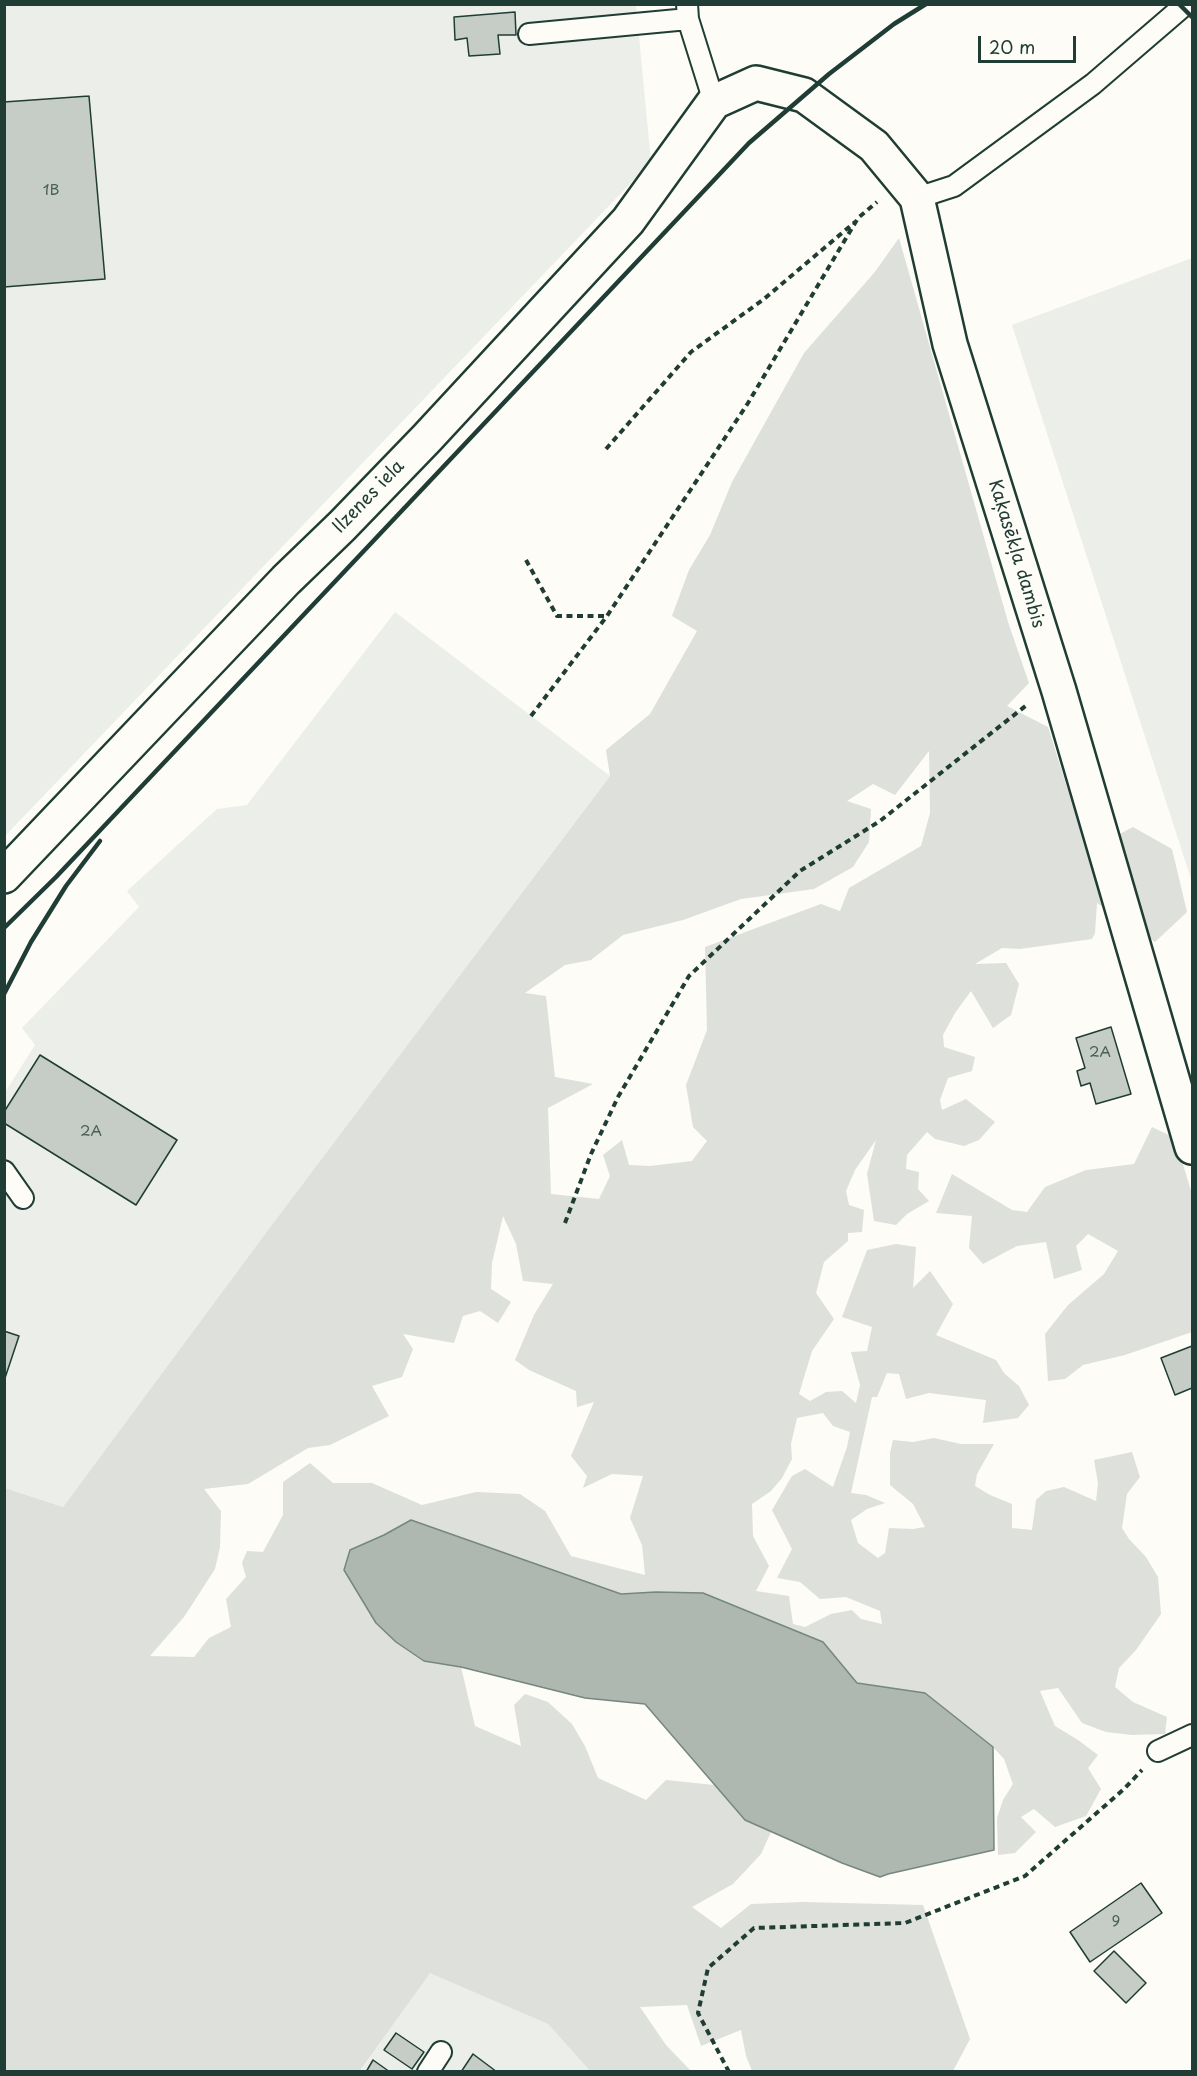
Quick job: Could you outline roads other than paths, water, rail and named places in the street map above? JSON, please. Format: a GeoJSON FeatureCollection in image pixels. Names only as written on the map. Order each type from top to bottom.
{"type":"FeatureCollection","features":[{"type":"Feature","properties":{"kind":"street","name":"Kaķasēkļa dambis"},"geometry":{"type":"LineString","coordinates":[[714,102],[756,83],[804,95],[874,146],[909,189],[950,344],[1059,691],[1192,1147]]}},
{"type":"Feature","properties":{"kind":"street","name":"Ilzenes iela"},"geometry":{"type":"LineString","coordinates":[[4,876],[286,580],[427,438],[628,221],[714,102]]}},
{"type":"Feature","properties":{"kind":"lane"},"geometry":{"type":"LineString","coordinates":[[909,189],[954,186],[1094,84],[1186,4]]}},
{"type":"Feature","properties":{"kind":"lane"},"geometry":{"type":"LineString","coordinates":[[529,34],[688,12],[714,102]]}},
{"type":"Feature","properties":{"kind":"lane"},"geometry":{"type":"LineString","coordinates":[[4,1171],[23,1198]]}},
{"type":"Feature","properties":{"kind":"lane"},"geometry":{"type":"LineString","coordinates":[[1158,1751],[1192,1735]]}},
{"type":"Feature","properties":{"kind":"lane"},"geometry":{"type":"LineString","coordinates":[[428,2072],[441,2052]]}},
{"type":"Feature","properties":{"kind":"railway"},"geometry":{"type":"LineString","coordinates":[[4,928],[56,877],[749,143],[829,74],[894,24],[926,4]]}},
{"type":"Feature","properties":{"kind":"railway"},"geometry":{"type":"LineString","coordinates":[[1179,4],[1192,17]]}},
{"type":"Feature","properties":{"kind":"railway"},"geometry":{"type":"LineString","coordinates":[[4,994],[31,942],[66,886],[100,841]]}}]}
